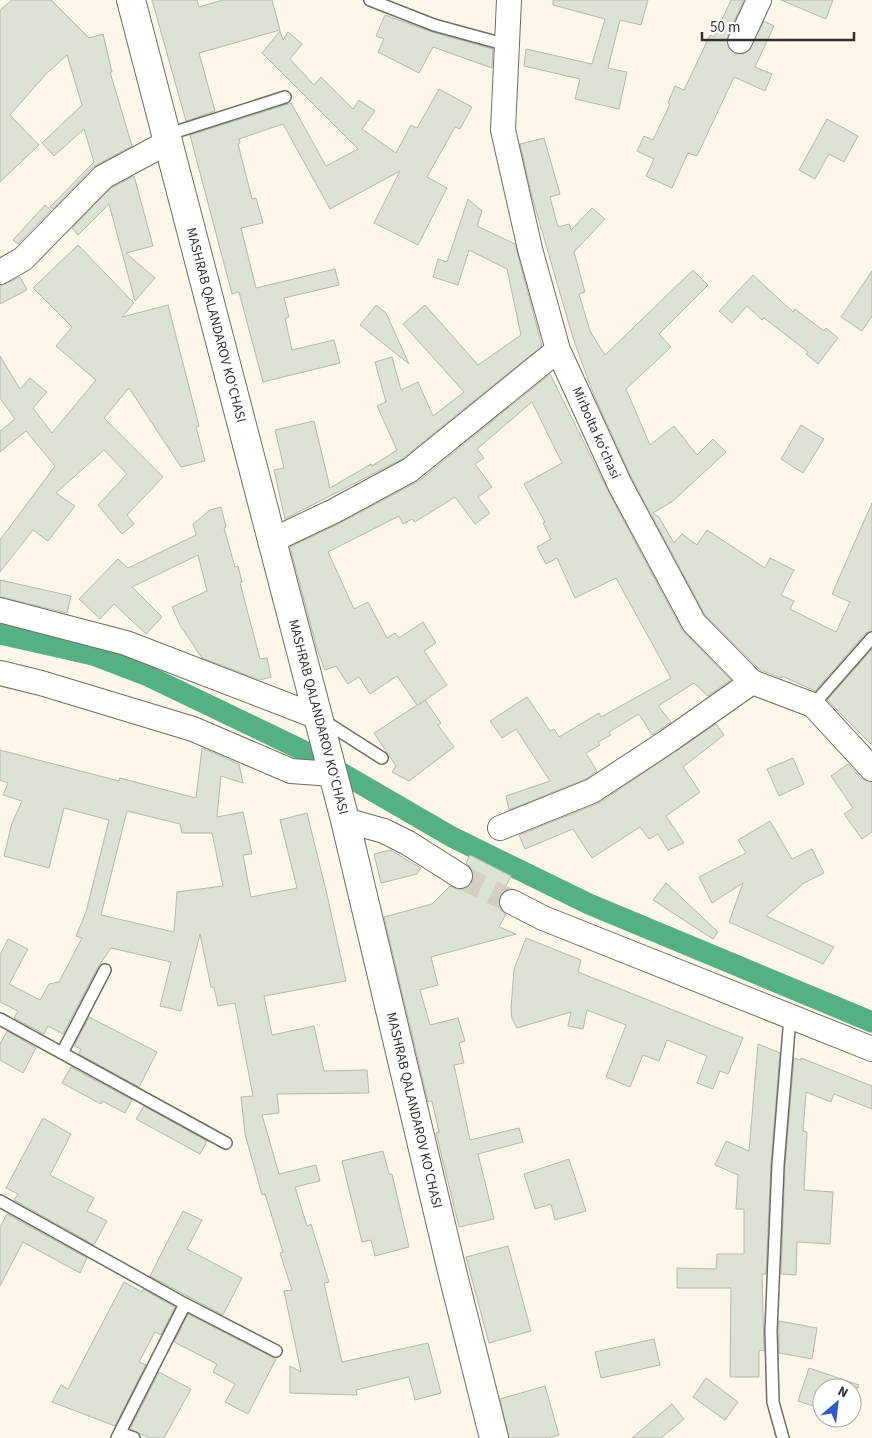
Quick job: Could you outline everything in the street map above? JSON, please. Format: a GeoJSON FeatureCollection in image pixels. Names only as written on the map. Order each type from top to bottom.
{"type":"FeatureCollection","features":[{"type":"Feature","properties":{"kind":"main road","name":"MASHRAB QALANDAROV KO'CHASI"},"geometry":{"type":"LineString","coordinates":[[131,0],[343,813],[452,1271],[494,1438]]}},
{"type":"Feature","properties":{"kind":"street","name":"Mirbolta koʻchasi"},"geometry":{"type":"LineString","coordinates":[[508,0],[503,130],[530,249],[558,350],[620,485],[694,624],[752,682],[813,705],[872,769]]}},
{"type":"Feature","properties":{"kind":"street"},"geometry":{"type":"LineString","coordinates":[[740,41],[759,0]]}},
{"type":"Feature","properties":{"kind":"street"},"geometry":{"type":"LineString","coordinates":[[0,272],[23,259],[103,177],[167,138]]}},
{"type":"Feature","properties":{"kind":"street"},"geometry":{"type":"LineString","coordinates":[[271,541],[334,511],[410,470],[558,350]]}},
{"type":"Feature","properties":{"kind":"street"},"geometry":{"type":"LineString","coordinates":[[0,610],[126,643],[318,718]]}},
{"type":"Feature","properties":{"kind":"street"},"geometry":{"type":"LineString","coordinates":[[0,673],[41,683],[193,728],[291,770],[333,774]]}},
{"type":"Feature","properties":{"kind":"street"},"geometry":{"type":"LineString","coordinates":[[500,828],[592,791],[752,682]]}},
{"type":"Feature","properties":{"kind":"street"},"geometry":{"type":"LineString","coordinates":[[343,813],[408,843],[460,876]]}},
{"type":"Feature","properties":{"kind":"street"},"geometry":{"type":"LineString","coordinates":[[512,902],[543,918],[872,1049]]}},
{"type":"Feature","properties":{"kind":"lane"},"geometry":{"type":"LineString","coordinates":[[370,0],[434,25],[506,46]]}},
{"type":"Feature","properties":{"kind":"lane"},"geometry":{"type":"LineString","coordinates":[[167,138],[285,97]]}},
{"type":"Feature","properties":{"kind":"lane"},"geometry":{"type":"LineString","coordinates":[[813,705],[872,638]]}},
{"type":"Feature","properties":{"kind":"lane"},"geometry":{"type":"LineString","coordinates":[[318,718],[382,758]]}},
{"type":"Feature","properties":{"kind":"lane"},"geometry":{"type":"LineString","coordinates":[[62,1053],[105,970]]}},
{"type":"Feature","properties":{"kind":"lane"},"geometry":{"type":"LineString","coordinates":[[783,1438],[773,1402],[771,1331],[778,1165],[790,1017]]}},
{"type":"Feature","properties":{"kind":"lane"},"geometry":{"type":"LineString","coordinates":[[0,1019],[226,1143]]}},
{"type":"Feature","properties":{"kind":"lane"},"geometry":{"type":"LineString","coordinates":[[0,1201],[185,1304],[276,1351]]}},
{"type":"Feature","properties":{"kind":"lane"},"geometry":{"type":"LineString","coordinates":[[134,1438],[119,1436],[185,1304]]}},
{"type":"Feature","properties":{"kind":"building"},"geometry":{"type":"Polygon","coordinates":[[[12,0],[51,0],[89,38],[103,34],[112,72],[110,72],[132,146],[93,167],[53,209],[50,207],[94,162],[84,129],[54,156],[42,143],[82,105],[67,55],[46,74],[10,115],[39,145],[0,182],[0,10],[12,0]]]}},
{"type":"Feature","properties":{"kind":"building"},"geometry":{"type":"Polygon","coordinates":[[[152,0],[197,0],[199,7],[223,0],[272,0],[280,30],[199,53],[215,111],[186,121],[152,0]]]}},
{"type":"Feature","properties":{"kind":"building"},"geometry":{"type":"Polygon","coordinates":[[[553,0],[648,0],[641,25],[620,20],[608,68],[627,72],[619,109],[575,99],[580,79],[524,66],[526,49],[592,64],[605,19],[553,5],[553,0]]]}},
{"type":"Feature","properties":{"kind":"building"},"geometry":{"type":"Polygon","coordinates":[[[731,0],[744,0],[728,35],[729,48],[735,54],[747,52],[764,21],[774,26],[755,67],[772,74],[765,91],[734,77],[697,156],[688,153],[672,188],[646,176],[654,159],[637,151],[644,136],[653,140],[670,104],[668,103],[675,86],[684,90],[710,35],[714,37],[731,0]]]}},
{"type":"Feature","properties":{"kind":"building"},"geometry":{"type":"Polygon","coordinates":[[[781,0],[833,0],[826,19],[781,0]]]}},
{"type":"Feature","properties":{"kind":"building"},"geometry":{"type":"Polygon","coordinates":[[[385,15],[432,32],[493,49],[492,68],[433,47],[419,73],[378,52],[384,39],[376,36],[385,15]]]}},
{"type":"Feature","properties":{"kind":"building"},"geometry":{"type":"Polygon","coordinates":[[[280,31],[283,40],[288,32],[302,44],[290,59],[314,85],[321,77],[353,109],[359,100],[375,111],[362,129],[396,153],[411,125],[417,128],[439,89],[472,107],[460,129],[455,127],[427,177],[447,188],[418,245],[374,223],[400,171],[330,209],[283,124],[239,139],[240,143],[238,144],[252,199],[256,198],[263,223],[241,228],[256,288],[335,269],[339,285],[284,298],[289,317],[285,318],[292,350],[334,340],[340,363],[263,382],[239,292],[232,294],[190,135],[291,103],[326,166],[358,149],[262,53],[280,31]]]}},
{"type":"Feature","properties":{"kind":"building"},"geometry":{"type":"Polygon","coordinates":[[[827,119],[858,136],[844,162],[829,154],[815,179],[799,170],[827,119]]]}},
{"type":"Feature","properties":{"kind":"building"},"geometry":{"type":"Polygon","coordinates":[[[544,138],[560,194],[550,197],[558,227],[569,224],[571,230],[592,208],[605,219],[574,252],[585,292],[579,294],[590,331],[605,355],[693,270],[708,285],[659,334],[671,347],[626,389],[650,445],[674,426],[697,455],[713,439],[726,452],[673,501],[653,513],[659,517],[674,543],[682,534],[697,545],[707,530],[765,568],[770,558],[794,570],[781,595],[794,601],[790,609],[836,632],[850,602],[832,594],[872,503],[872,631],[866,633],[815,691],[782,676],[781,678],[760,670],[705,615],[632,479],[593,393],[573,338],[531,193],[520,144],[544,138]]]}},
{"type":"Feature","properties":{"kind":"building"},"geometry":{"type":"Polygon","coordinates":[[[134,176],[153,246],[126,253],[155,278],[135,301],[109,204],[78,235],[72,228],[111,188],[134,176]]]}},
{"type":"Feature","properties":{"kind":"building"},"geometry":{"type":"Polygon","coordinates":[[[468,199],[482,211],[477,226],[515,244],[542,346],[402,459],[285,519],[274,470],[284,468],[275,430],[314,421],[330,488],[371,464],[372,466],[397,450],[377,406],[386,402],[375,362],[392,357],[401,390],[418,382],[433,416],[464,392],[403,324],[425,305],[478,365],[521,335],[507,269],[469,250],[458,285],[433,277],[438,259],[447,262],[468,199]]]}},
{"type":"Feature","properties":{"kind":"building"},"geometry":{"type":"Polygon","coordinates":[[[45,205],[51,210],[18,244],[13,240],[45,205]]]}},
{"type":"Feature","properties":{"kind":"building"},"geometry":{"type":"Polygon","coordinates":[[[78,245],[134,303],[122,317],[168,305],[199,426],[196,427],[205,461],[181,467],[129,388],[104,418],[163,477],[127,515],[134,524],[122,534],[98,505],[127,474],[104,450],[56,493],[75,506],[48,541],[33,530],[0,572],[0,540],[55,466],[26,431],[0,452],[0,431],[15,419],[0,398],[0,356],[20,389],[30,378],[47,392],[33,408],[52,433],[96,380],[56,346],[72,327],[33,288],[78,245]]]}},
{"type":"Feature","properties":{"kind":"building"},"geometry":{"type":"Polygon","coordinates":[[[872,271],[872,316],[862,331],[841,317],[872,271]]]}},
{"type":"Feature","properties":{"kind":"building"},"geometry":{"type":"Polygon","coordinates":[[[753,275],[793,312],[795,309],[824,331],[826,328],[838,338],[818,364],[806,354],[808,352],[764,318],[762,320],[747,306],[732,323],[719,311],[753,275]]]}},
{"type":"Feature","properties":{"kind":"building"},"geometry":{"type":"Polygon","coordinates":[[[20,277],[27,290],[0,304],[0,286],[20,277]]]}},
{"type":"Feature","properties":{"kind":"building"},"geometry":{"type":"Polygon","coordinates":[[[376,305],[386,313],[409,364],[360,325],[376,305]]]}},
{"type":"Feature","properties":{"kind":"building"},"geometry":{"type":"Polygon","coordinates":[[[550,374],[608,491],[682,630],[731,680],[708,696],[694,683],[658,706],[671,722],[652,735],[639,714],[609,732],[611,735],[598,742],[600,745],[586,753],[597,771],[586,779],[509,810],[506,796],[550,781],[516,729],[502,738],[490,721],[527,697],[550,731],[554,729],[559,737],[599,713],[601,717],[671,678],[616,578],[575,598],[557,558],[546,564],[537,547],[551,539],[543,523],[545,522],[524,484],[562,463],[532,402],[477,449],[484,458],[475,464],[492,487],[478,497],[490,513],[475,524],[455,497],[415,522],[412,519],[403,524],[399,516],[328,552],[354,609],[368,602],[387,638],[395,633],[399,638],[423,622],[436,643],[424,651],[447,685],[425,700],[441,723],[438,725],[454,747],[409,781],[392,772],[396,766],[374,733],[417,705],[397,676],[370,694],[359,677],[348,684],[336,666],[325,670],[317,649],[290,547],[419,481],[550,374]]]}},
{"type":"Feature","properties":{"kind":"building"},"geometry":{"type":"Polygon","coordinates":[[[801,425],[824,439],[803,473],[781,459],[801,425]]]}},
{"type":"Feature","properties":{"kind":"building"},"geometry":{"type":"Polygon","coordinates":[[[221,507],[226,527],[224,528],[235,567],[238,566],[242,582],[240,583],[260,659],[267,658],[271,677],[260,680],[202,658],[180,625],[172,607],[207,591],[198,555],[132,587],[162,617],[146,634],[114,604],[100,619],[79,599],[118,559],[128,568],[196,535],[193,524],[210,510],[221,507]]]}},
{"type":"Feature","properties":{"kind":"building"},"geometry":{"type":"Polygon","coordinates":[[[0,580],[71,596],[67,613],[0,597],[0,580]]]}},
{"type":"Feature","properties":{"kind":"building"},"geometry":{"type":"Polygon","coordinates":[[[872,649],[872,745],[827,700],[872,649]]]}},
{"type":"Feature","properties":{"kind":"building"},"geometry":{"type":"Polygon","coordinates":[[[716,724],[724,735],[683,767],[700,792],[666,816],[684,843],[668,850],[658,834],[649,839],[640,827],[592,858],[573,829],[525,849],[519,835],[599,803],[716,724]]]}},
{"type":"Feature","properties":{"kind":"building"},"geometry":{"type":"Polygon","coordinates":[[[202,748],[239,764],[243,783],[221,776],[217,817],[243,812],[252,854],[243,855],[251,897],[297,888],[280,820],[307,813],[346,981],[264,996],[272,1035],[314,1026],[324,1071],[367,1070],[369,1093],[277,1094],[279,1113],[262,1115],[279,1174],[316,1165],[320,1181],[295,1187],[307,1226],[311,1224],[329,1282],[324,1283],[342,1362],[428,1343],[441,1393],[415,1400],[409,1377],[356,1390],[357,1395],[290,1393],[290,1366],[301,1372],[284,1291],[292,1290],[280,1253],[283,1252],[265,1194],[262,1195],[245,1134],[241,1097],[253,1096],[235,1003],[218,1006],[214,987],[211,987],[200,934],[181,1011],[160,1006],[171,962],[111,948],[98,967],[63,1034],[48,1026],[44,1034],[14,1018],[18,1011],[0,1002],[0,955],[8,939],[28,949],[9,984],[40,1000],[49,984],[59,982],[82,938],[76,936],[86,912],[109,820],[64,808],[49,868],[4,856],[12,823],[22,801],[3,795],[8,783],[0,780],[0,750],[119,781],[120,778],[196,798],[202,748]],[[127,811],[101,915],[174,932],[177,892],[223,886],[212,833],[182,833],[180,824],[127,811]]]}},
{"type":"Feature","properties":{"kind":"building"},"geometry":{"type":"Polygon","coordinates":[[[793,758],[804,784],[779,796],[767,769],[793,758]]]}},
{"type":"Feature","properties":{"kind":"building"},"geometry":{"type":"Polygon","coordinates":[[[848,764],[862,779],[872,782],[872,832],[862,839],[844,814],[853,808],[831,776],[848,764]]]}},
{"type":"Feature","properties":{"kind":"building"},"geometry":{"type":"Polygon","coordinates":[[[770,821],[792,859],[812,849],[824,873],[804,883],[766,916],[834,947],[823,964],[729,922],[743,883],[712,903],[699,877],[746,853],[738,840],[770,821]]]}},
{"type":"Feature","properties":{"kind":"building"},"geometry":{"type":"Polygon","coordinates":[[[390,850],[421,868],[417,874],[381,883],[374,854],[390,850]]]}},
{"type":"Feature","properties":{"kind":"building"},"geometry":{"type":"Polygon","coordinates":[[[470,855],[511,876],[505,888],[508,889],[500,896],[500,909],[506,914],[499,927],[516,934],[431,957],[438,985],[420,990],[430,1025],[458,1018],[465,1041],[459,1043],[464,1063],[454,1065],[470,1140],[519,1128],[523,1142],[478,1154],[494,1219],[459,1227],[436,1133],[439,1132],[432,1101],[428,1102],[384,917],[432,904],[450,886],[459,890],[467,888],[474,877],[472,869],[466,863],[470,855]]]}},
{"type":"Feature","properties":{"kind":"building"},"geometry":{"type":"Polygon","coordinates":[[[666,883],[718,932],[713,939],[653,900],[666,883]]]}},
{"type":"Feature","properties":{"kind":"building"},"geometry":{"type":"Polygon","coordinates":[[[526,938],[581,960],[578,972],[743,1038],[728,1074],[720,1071],[713,1089],[697,1083],[707,1056],[667,1040],[659,1061],[643,1055],[630,1087],[606,1077],[626,1025],[587,1010],[583,1029],[568,1026],[571,1012],[517,1028],[512,1019],[511,1008],[514,969],[526,938]]]}},
{"type":"Feature","properties":{"kind":"building"},"geometry":{"type":"Polygon","coordinates":[[[89,1017],[157,1052],[139,1087],[79,1054],[81,1049],[74,1046],[89,1017]]]}},
{"type":"Feature","properties":{"kind":"building"},"geometry":{"type":"Polygon","coordinates":[[[7,1031],[36,1048],[23,1073],[0,1060],[0,1044],[7,1031]]]}},
{"type":"Feature","properties":{"kind":"building"},"geometry":{"type":"Polygon","coordinates":[[[758,1044],[780,1053],[771,1164],[766,1274],[762,1274],[764,1351],[759,1350],[759,1377],[730,1377],[731,1288],[677,1288],[677,1268],[716,1269],[717,1254],[744,1254],[744,1209],[736,1209],[738,1175],[715,1165],[726,1141],[749,1151],[758,1044]]]}},
{"type":"Feature","properties":{"kind":"building"},"geometry":{"type":"Polygon","coordinates":[[[794,1058],[800,1060],[801,1058],[872,1086],[872,1109],[834,1094],[831,1102],[806,1092],[803,1131],[807,1132],[804,1190],[833,1192],[830,1244],[797,1242],[796,1275],[781,1274],[785,1165],[794,1058]]]}},
{"type":"Feature","properties":{"kind":"building"},"geometry":{"type":"Polygon","coordinates":[[[71,1067],[132,1100],[125,1113],[102,1101],[101,1104],[62,1083],[71,1067]]]}},
{"type":"Feature","properties":{"kind":"building"},"geometry":{"type":"Polygon","coordinates":[[[144,1106],[207,1141],[200,1154],[136,1119],[144,1106]]]}},
{"type":"Feature","properties":{"kind":"building"},"geometry":{"type":"Polygon","coordinates":[[[43,1118],[71,1134],[50,1175],[94,1198],[87,1211],[107,1221],[94,1245],[14,1200],[18,1194],[6,1188],[43,1118]]]}},
{"type":"Feature","properties":{"kind":"building"},"geometry":{"type":"Polygon","coordinates":[[[383,1151],[389,1174],[392,1174],[409,1247],[375,1256],[371,1240],[362,1242],[342,1161],[383,1151]]]}},
{"type":"Feature","properties":{"kind":"building"},"geometry":{"type":"Polygon","coordinates":[[[569,1159],[586,1211],[555,1220],[551,1204],[535,1209],[524,1174],[569,1159]]]}},
{"type":"Feature","properties":{"kind":"building"},"geometry":{"type":"Polygon","coordinates":[[[183,1211],[202,1220],[187,1249],[242,1278],[223,1315],[150,1276],[183,1211]]]}},
{"type":"Feature","properties":{"kind":"building"},"geometry":{"type":"Polygon","coordinates":[[[7,1214],[87,1258],[80,1273],[23,1242],[0,1286],[0,1227],[7,1214]]]}},
{"type":"Feature","properties":{"kind":"building"},"geometry":{"type":"Polygon","coordinates":[[[508,1246],[531,1331],[489,1343],[466,1257],[508,1246]]]}},
{"type":"Feature","properties":{"kind":"building"},"geometry":{"type":"Polygon","coordinates":[[[124,1282],[142,1292],[143,1289],[175,1307],[161,1335],[155,1332],[139,1362],[146,1365],[115,1426],[52,1402],[61,1385],[68,1389],[124,1282]]]}},
{"type":"Feature","properties":{"kind":"building"},"geometry":{"type":"Polygon","coordinates":[[[188,1314],[276,1359],[248,1414],[225,1402],[235,1384],[213,1372],[217,1364],[174,1342],[188,1314]]]}},
{"type":"Feature","properties":{"kind":"building"},"geometry":{"type":"Polygon","coordinates":[[[779,1321],[817,1328],[812,1359],[779,1353],[779,1321]]]}},
{"type":"Feature","properties":{"kind":"building"},"geometry":{"type":"Polygon","coordinates":[[[654,1339],[660,1365],[601,1378],[595,1352],[654,1339]]]}},
{"type":"Feature","properties":{"kind":"building"},"geometry":{"type":"Polygon","coordinates":[[[809,1368],[838,1378],[812,1378],[812,1406],[798,1401],[809,1368]]]}},
{"type":"Feature","properties":{"kind":"building"},"geometry":{"type":"Polygon","coordinates":[[[159,1372],[191,1389],[164,1438],[149,1438],[130,1429],[159,1372]]]}},
{"type":"Feature","properties":{"kind":"building"},"geometry":{"type":"Polygon","coordinates":[[[706,1378],[738,1402],[725,1420],[693,1397],[706,1378]]]}},
{"type":"Feature","properties":{"kind":"building"},"geometry":{"type":"Polygon","coordinates":[[[545,1386],[559,1435],[548,1438],[509,1438],[500,1399],[545,1386]]]}},
{"type":"Feature","properties":{"kind":"building"},"geometry":{"type":"Polygon","coordinates":[[[672,1404],[684,1419],[661,1438],[632,1438],[672,1404]]]}},
{"type":"Feature","properties":{"kind":"waterway"},"geometry":{"type":"LineString","coordinates":[[0,634],[93,655],[148,676],[302,750],[452,837],[589,904],[872,1022]]}},
{"type":"Feature","properties":{"kind":"tunnel"},"geometry":{"type":"LineString","coordinates":[[460,876],[512,902]]}}]}
